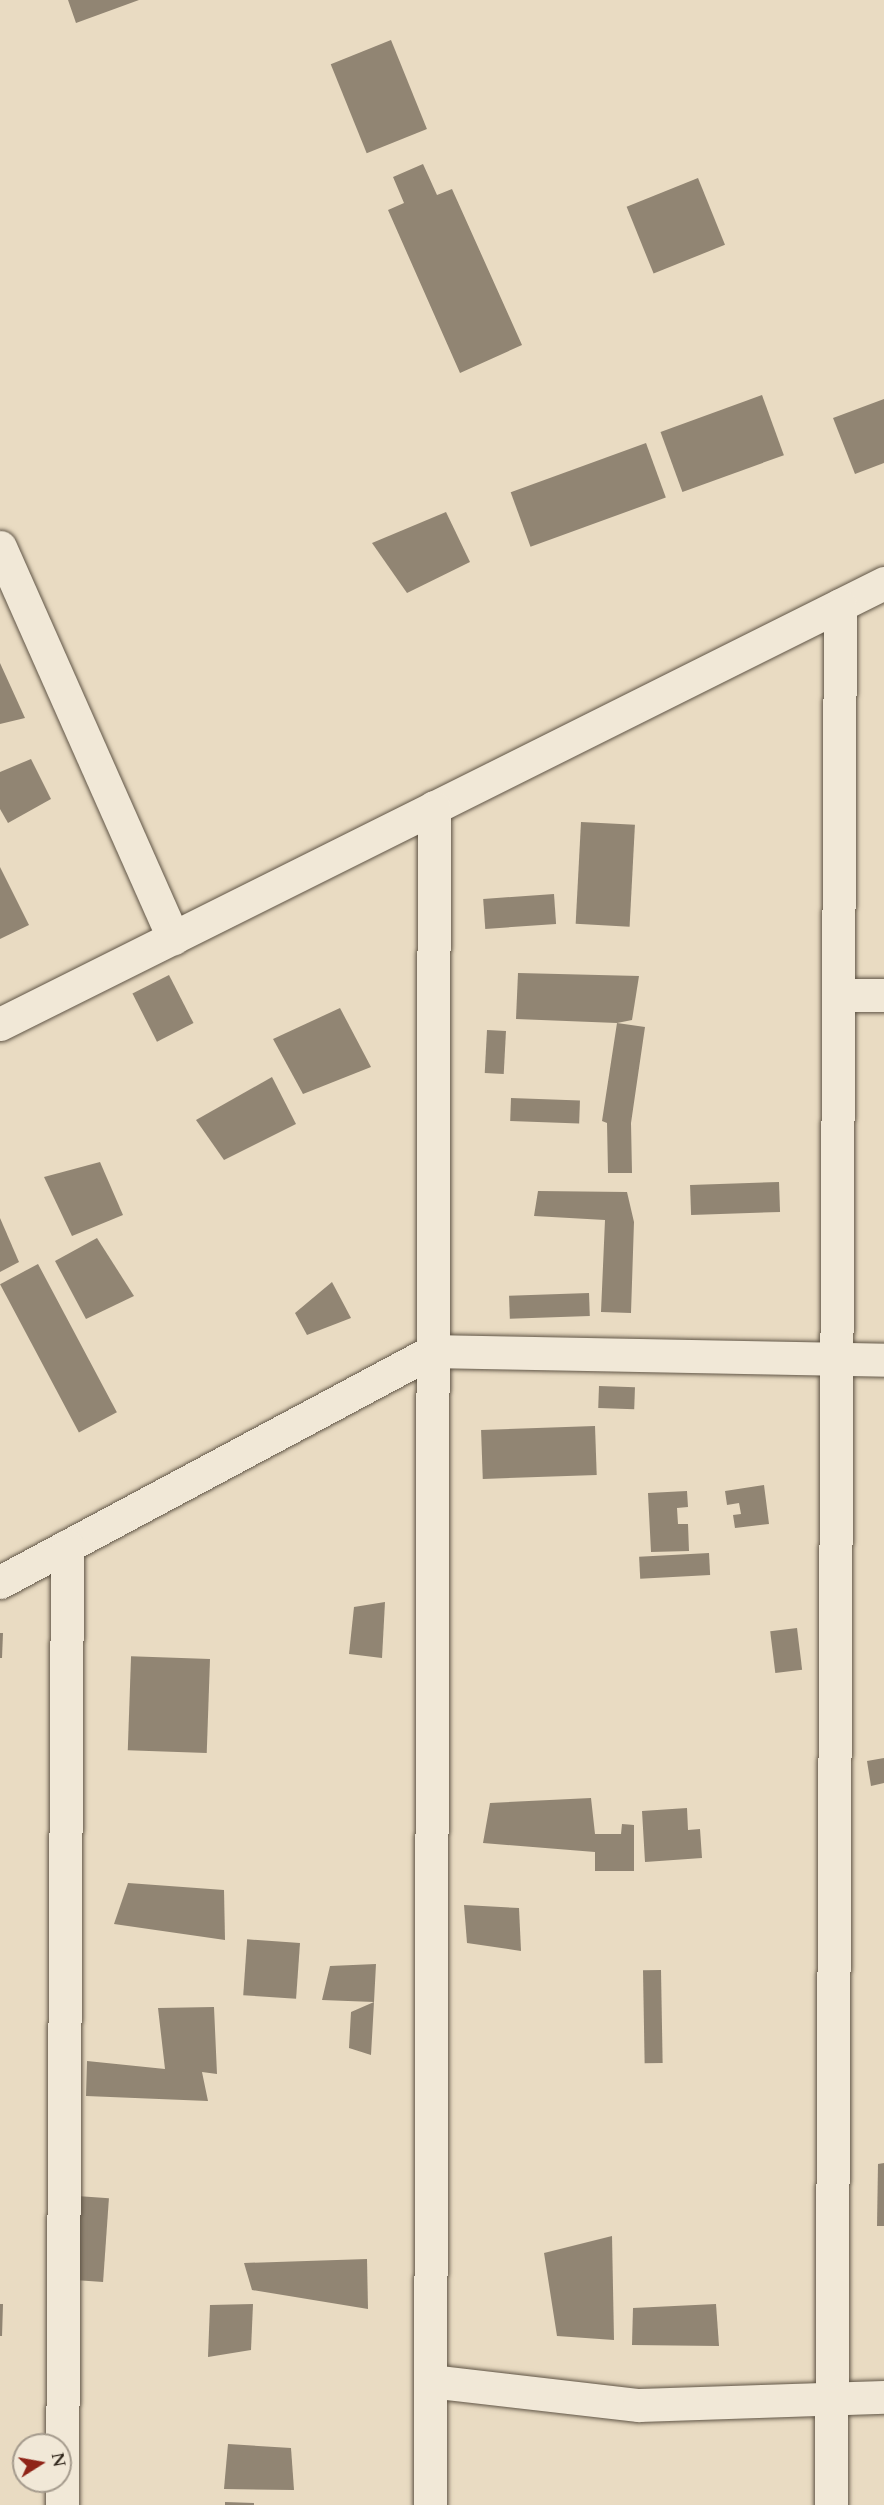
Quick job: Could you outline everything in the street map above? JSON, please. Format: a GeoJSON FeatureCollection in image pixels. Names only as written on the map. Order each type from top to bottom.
{"type":"FeatureCollection","features":[{"type":"Feature","properties":{"kind":"street"},"geometry":{"type":"LineString","coordinates":[[4,567],[173,938]]}},
{"type":"Feature","properties":{"kind":"street"},"geometry":{"type":"LineString","coordinates":[[0,1024],[884,583]]}},
{"type":"Feature","properties":{"kind":"street"},"geometry":{"type":"LineString","coordinates":[[831,2505],[840,605]]}},
{"type":"Feature","properties":{"kind":"street"},"geometry":{"type":"LineString","coordinates":[[430,2505],[434,807]]}},
{"type":"Feature","properties":{"kind":"street"},"geometry":{"type":"LineString","coordinates":[[838,995],[884,995]]}},
{"type":"Feature","properties":{"kind":"street"},"geometry":{"type":"LineString","coordinates":[[0,1582],[433,1351],[884,1360]]}},
{"type":"Feature","properties":{"kind":"street"},"geometry":{"type":"LineString","coordinates":[[62,2505],[67,1546]]}},
{"type":"Feature","properties":{"kind":"street"},"geometry":{"type":"LineString","coordinates":[[430,2381],[639,2405],[884,2397]]}},
{"type":"Feature","properties":{"kind":"building"},"geometry":{"type":"Polygon","coordinates":[[[68,0],[139,0],[76,23],[68,0]]]}},
{"type":"Feature","properties":{"kind":"building"},"geometry":{"type":"Polygon","coordinates":[[[391,40],[427,129],[367,153],[331,64],[391,40]]]}},
{"type":"Feature","properties":{"kind":"building"},"geometry":{"type":"Polygon","coordinates":[[[423,164],[437,195],[452,189],[522,345],[460,373],[388,210],[404,203],[393,177],[423,164]]]}},
{"type":"Feature","properties":{"kind":"building"},"geometry":{"type":"Polygon","coordinates":[[[698,178],[725,245],[654,274],[627,207],[698,178]]]}},
{"type":"Feature","properties":{"kind":"building"},"geometry":{"type":"Polygon","coordinates":[[[762,395],[784,455],[682,492],[661,432],[762,395]]]}},
{"type":"Feature","properties":{"kind":"building"},"geometry":{"type":"Polygon","coordinates":[[[884,399],[884,463],[855,474],[833,418],[884,399]]]}},
{"type":"Feature","properties":{"kind":"building"},"geometry":{"type":"Polygon","coordinates":[[[646,443],[666,498],[531,547],[511,492],[646,443]]]}},
{"type":"Feature","properties":{"kind":"building"},"geometry":{"type":"Polygon","coordinates":[[[446,512],[470,562],[407,593],[372,543],[446,512]]]}},
{"type":"Feature","properties":{"kind":"building"},"geometry":{"type":"Polygon","coordinates":[[[0,663],[25,718],[0,724],[0,663]]]}},
{"type":"Feature","properties":{"kind":"building"},"geometry":{"type":"Polygon","coordinates":[[[31,759],[51,799],[8,823],[0,809],[0,772],[31,759]]]}},
{"type":"Feature","properties":{"kind":"building"},"geometry":{"type":"Polygon","coordinates":[[[581,822],[635,825],[630,927],[576,924],[581,822]]]}},
{"type":"Feature","properties":{"kind":"building"},"geometry":{"type":"Polygon","coordinates":[[[0,867],[29,925],[0,939],[0,867]]]}},
{"type":"Feature","properties":{"kind":"building"},"geometry":{"type":"Polygon","coordinates":[[[554,894],[556,924],[485,929],[483,899],[554,894]]]}},
{"type":"Feature","properties":{"kind":"building"},"geometry":{"type":"Polygon","coordinates":[[[518,973],[639,976],[632,1020],[617,1023],[516,1019],[518,973]]]}},
{"type":"Feature","properties":{"kind":"building"},"geometry":{"type":"Polygon","coordinates":[[[169,975],[194,1023],[157,1042],[132,994],[169,975]]]}},
{"type":"Feature","properties":{"kind":"building"},"geometry":{"type":"Polygon","coordinates":[[[340,1008],[371,1067],[303,1094],[273,1039],[340,1008]]]}},
{"type":"Feature","properties":{"kind":"building"},"geometry":{"type":"Polygon","coordinates":[[[617,1023],[645,1027],[631,1123],[632,1173],[608,1173],[607,1123],[602,1121],[617,1023]]]}},
{"type":"Feature","properties":{"kind":"building"},"geometry":{"type":"Polygon","coordinates":[[[487,1030],[506,1031],[504,1074],[485,1073],[487,1030]]]}},
{"type":"Feature","properties":{"kind":"building"},"geometry":{"type":"Polygon","coordinates":[[[272,1077],[296,1124],[224,1160],[196,1120],[272,1077]]]}},
{"type":"Feature","properties":{"kind":"building"},"geometry":{"type":"Polygon","coordinates":[[[511,1098],[580,1100],[579,1123],[510,1121],[511,1098]]]}},
{"type":"Feature","properties":{"kind":"building"},"geometry":{"type":"Polygon","coordinates":[[[100,1162],[123,1215],[72,1236],[44,1177],[100,1162]]]}},
{"type":"Feature","properties":{"kind":"building"},"geometry":{"type":"Polygon","coordinates":[[[779,1182],[780,1212],[691,1215],[690,1185],[779,1182]]]}},
{"type":"Feature","properties":{"kind":"building"},"geometry":{"type":"Polygon","coordinates":[[[538,1191],[627,1192],[634,1222],[631,1313],[601,1312],[605,1220],[534,1216],[538,1191]]]}},
{"type":"Feature","properties":{"kind":"building"},"geometry":{"type":"Polygon","coordinates":[[[0,1218],[19,1262],[0,1272],[0,1218]]]}},
{"type":"Feature","properties":{"kind":"building"},"geometry":{"type":"Polygon","coordinates":[[[97,1238],[134,1296],[86,1319],[55,1261],[97,1238]]]}},
{"type":"Feature","properties":{"kind":"building"},"geometry":{"type":"Polygon","coordinates":[[[38,1264],[117,1412],[79,1433],[0,1284],[38,1264]]]}},
{"type":"Feature","properties":{"kind":"building"},"geometry":{"type":"Polygon","coordinates":[[[332,1282],[351,1318],[307,1335],[295,1313],[332,1282]]]}},
{"type":"Feature","properties":{"kind":"building"},"geometry":{"type":"Polygon","coordinates":[[[589,1293],[590,1316],[510,1319],[509,1296],[589,1293]]]}},
{"type":"Feature","properties":{"kind":"building"},"geometry":{"type":"Polygon","coordinates":[[[599,1386],[635,1387],[634,1409],[598,1408],[599,1386]]]}},
{"type":"Feature","properties":{"kind":"building"},"geometry":{"type":"Polygon","coordinates":[[[595,1426],[597,1475],[483,1479],[481,1430],[595,1426]]]}},
{"type":"Feature","properties":{"kind":"building"},"geometry":{"type":"Polygon","coordinates":[[[764,1485],[769,1524],[735,1528],[733,1515],[741,1514],[739,1503],[727,1505],[725,1491],[764,1485]]]}},
{"type":"Feature","properties":{"kind":"building"},"geometry":{"type":"Polygon","coordinates":[[[687,1491],[688,1507],[677,1508],[678,1524],[688,1524],[689,1551],[651,1552],[648,1493],[687,1491]]]}},
{"type":"Feature","properties":{"kind":"building"},"geometry":{"type":"Polygon","coordinates":[[[709,1553],[710,1575],[640,1579],[639,1557],[709,1553]]]}},
{"type":"Feature","properties":{"kind":"building"},"geometry":{"type":"Polygon","coordinates":[[[385,1602],[382,1658],[349,1654],[354,1607],[385,1602]]]}},
{"type":"Feature","properties":{"kind":"building"},"geometry":{"type":"Polygon","coordinates":[[[797,1628],[802,1670],[775,1673],[770,1631],[797,1628]]]}},
{"type":"Feature","properties":{"kind":"building"},"geometry":{"type":"Polygon","coordinates":[[[0,1633],[3,1633],[2,1658],[0,1658],[0,1633]]]}},
{"type":"Feature","properties":{"kind":"building"},"geometry":{"type":"Polygon","coordinates":[[[131,1656],[210,1659],[207,1753],[128,1750],[131,1656]]]}},
{"type":"Feature","properties":{"kind":"building"},"geometry":{"type":"Polygon","coordinates":[[[884,1758],[884,1783],[871,1786],[867,1761],[884,1758]]]}},
{"type":"Feature","properties":{"kind":"building"},"geometry":{"type":"Polygon","coordinates":[[[591,1798],[595,1834],[621,1834],[622,1824],[634,1825],[634,1871],[595,1871],[595,1852],[483,1843],[490,1803],[591,1798]]]}},
{"type":"Feature","properties":{"kind":"building"},"geometry":{"type":"Polygon","coordinates":[[[687,1808],[688,1830],[700,1829],[702,1858],[645,1862],[642,1811],[687,1808]]]}},
{"type":"Feature","properties":{"kind":"building"},"geometry":{"type":"Polygon","coordinates":[[[128,1883],[224,1890],[225,1940],[114,1924],[128,1883]]]}},
{"type":"Feature","properties":{"kind":"building"},"geometry":{"type":"Polygon","coordinates":[[[464,1905],[519,1908],[521,1951],[467,1943],[464,1905]]]}},
{"type":"Feature","properties":{"kind":"building"},"geometry":{"type":"Polygon","coordinates":[[[247,1939],[300,1943],[296,1999],[243,1995],[247,1939]]]}},
{"type":"Feature","properties":{"kind":"building"},"geometry":{"type":"Polygon","coordinates":[[[376,1964],[374,2002],[322,2000],[330,1966],[376,1964]]]}},
{"type":"Feature","properties":{"kind":"building"},"geometry":{"type":"Polygon","coordinates":[[[643,1970],[661,1970],[663,2063],[645,2063],[643,1970]]]}},
{"type":"Feature","properties":{"kind":"building"},"geometry":{"type":"Polygon","coordinates":[[[374,2002],[371,2055],[349,2048],[351,2012],[374,2002]]]}},
{"type":"Feature","properties":{"kind":"building"},"geometry":{"type":"Polygon","coordinates":[[[214,2007],[217,2074],[202,2072],[208,2101],[86,2096],[87,2061],[165,2069],[158,2008],[214,2007]]]}},
{"type":"Feature","properties":{"kind":"building"},"geometry":{"type":"Polygon","coordinates":[[[884,2163],[884,2226],[877,2226],[878,2164],[884,2163]]]}},
{"type":"Feature","properties":{"kind":"building"},"geometry":{"type":"Polygon","coordinates":[[[77,2196],[109,2198],[103,2282],[71,2280],[77,2196]]]}},
{"type":"Feature","properties":{"kind":"building"},"geometry":{"type":"Polygon","coordinates":[[[612,2236],[614,2340],[557,2336],[544,2253],[612,2236]]]}},
{"type":"Feature","properties":{"kind":"building"},"geometry":{"type":"Polygon","coordinates":[[[367,2259],[368,2309],[252,2290],[244,2263],[367,2259]]]}},
{"type":"Feature","properties":{"kind":"building"},"geometry":{"type":"Polygon","coordinates":[[[0,2304],[3,2304],[2,2336],[0,2336],[0,2304]]]}},
{"type":"Feature","properties":{"kind":"building"},"geometry":{"type":"Polygon","coordinates":[[[253,2304],[251,2350],[208,2357],[210,2305],[253,2304]]]}},
{"type":"Feature","properties":{"kind":"building"},"geometry":{"type":"Polygon","coordinates":[[[716,2304],[719,2346],[632,2345],[633,2308],[716,2304]]]}},
{"type":"Feature","properties":{"kind":"building"},"geometry":{"type":"Polygon","coordinates":[[[228,2444],[291,2448],[294,2490],[224,2489],[228,2444]]]}},
{"type":"Feature","properties":{"kind":"building"},"geometry":{"type":"Polygon","coordinates":[[[225,2502],[254,2503],[254,2505],[225,2505],[225,2502]]]}}]}
